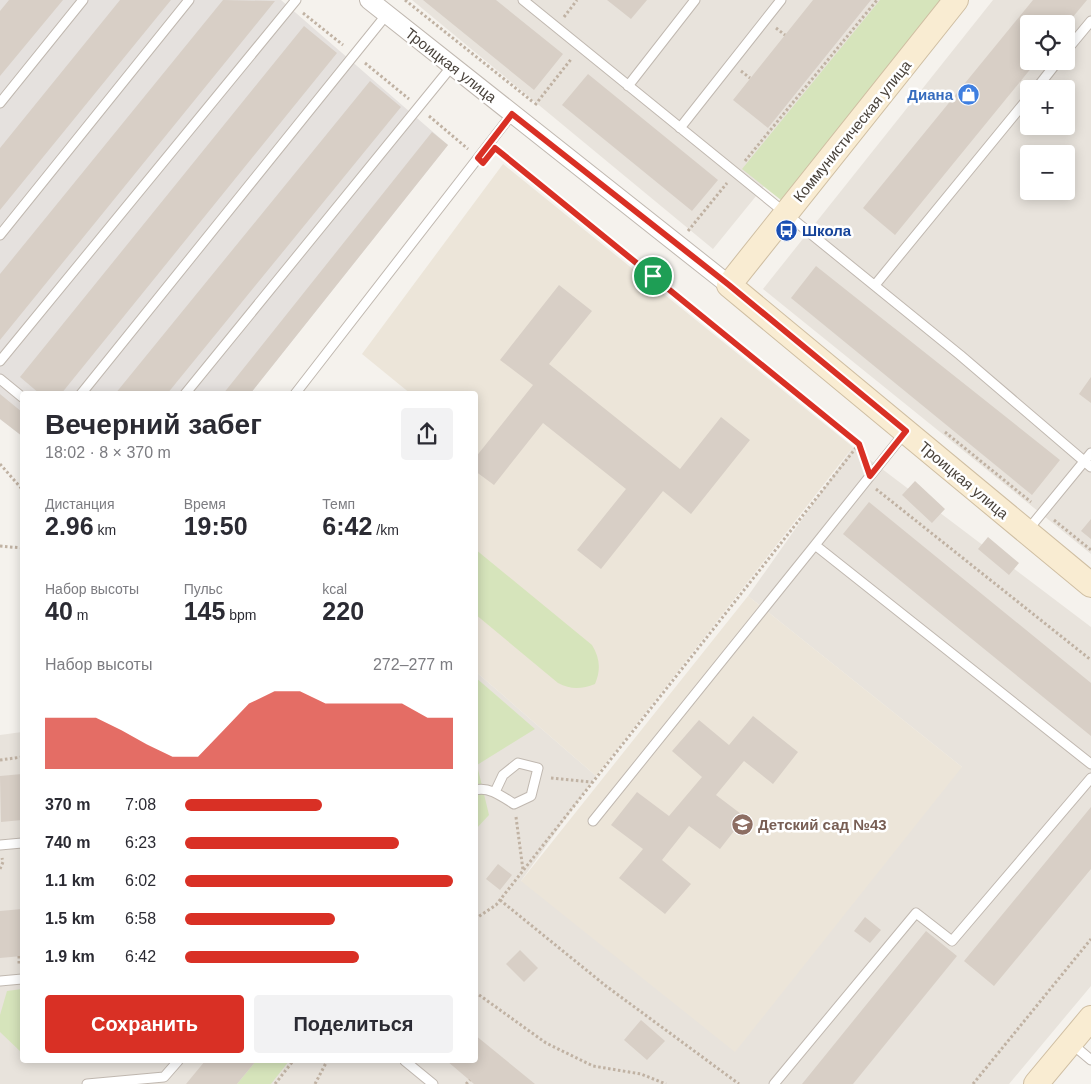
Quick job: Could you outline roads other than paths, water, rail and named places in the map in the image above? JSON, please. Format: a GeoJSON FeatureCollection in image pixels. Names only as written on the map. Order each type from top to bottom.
{"type":"FeatureCollection","features":[{"type":"Feature","properties":{"kind":"main road","name":"Коммунистическая улица"},"geometry":{"type":"LineString","coordinates":[[729,285],[956,0]]}},
{"type":"Feature","properties":{"kind":"main road","name":"Троицкая улица"},"geometry":{"type":"LineString","coordinates":[[729,285],[1091,585]]}},
{"type":"Feature","properties":{"kind":"main road"},"geometry":{"type":"LineString","coordinates":[[1036,1084],[1091,1018]]}},
{"type":"Feature","properties":{"kind":"street","name":"Троицкая улица"},"geometry":{"type":"LineString","coordinates":[[369,0],[729,285]]}},
{"type":"Feature","properties":{"kind":"lane"},"geometry":{"type":"LineString","coordinates":[[0,103],[83,0]]}},
{"type":"Feature","properties":{"kind":"lane"},"geometry":{"type":"LineString","coordinates":[[0,235],[189,0]]}},
{"type":"Feature","properties":{"kind":"lane"},"geometry":{"type":"LineString","coordinates":[[523,0],[875,285],[1088,464]]}},
{"type":"Feature","properties":{"kind":"lane"},"geometry":{"type":"LineString","coordinates":[[628,86],[695,0]]}},
{"type":"Feature","properties":{"kind":"lane"},"geometry":{"type":"LineString","coordinates":[[680,128],[781,0]]}},
{"type":"Feature","properties":{"kind":"lane"},"geometry":{"type":"LineString","coordinates":[[0,361],[294,2]]}},
{"type":"Feature","properties":{"kind":"lane"},"geometry":{"type":"LineString","coordinates":[[83,391],[387,14]]}},
{"type":"Feature","properties":{"kind":"lane"},"geometry":{"type":"LineString","coordinates":[[1075,40],[1091,21]]}},
{"type":"Feature","properties":{"kind":"lane"},"geometry":{"type":"LineString","coordinates":[[187,391],[452,66]]}},
{"type":"Feature","properties":{"kind":"lane"},"geometry":{"type":"LineString","coordinates":[[1043,80],[1051,70]]}},
{"type":"Feature","properties":{"kind":"lane"},"geometry":{"type":"LineString","coordinates":[[875,285],[1020,108]]}},
{"type":"Feature","properties":{"kind":"lane"},"geometry":{"type":"LineString","coordinates":[[297,391],[512,114]]}},
{"type":"Feature","properties":{"kind":"lane"},"geometry":{"type":"LineString","coordinates":[[0,379],[20,395]]}},
{"type":"Feature","properties":{"kind":"lane"},"geometry":{"type":"LineString","coordinates":[[593,821],[906,431]]}},
{"type":"Feature","properties":{"kind":"lane"},"geometry":{"type":"LineString","coordinates":[[1026,532],[1088,464],[1091,453]]}},
{"type":"Feature","properties":{"kind":"lane"},"geometry":{"type":"LineString","coordinates":[[815,545],[1091,764]]}},
{"type":"Feature","properties":{"kind":"lane"},"geometry":{"type":"LineString","coordinates":[[478,790],[495,792],[514,804],[531,796],[538,768],[518,763],[503,775],[495,792]]}},
{"type":"Feature","properties":{"kind":"lane"},"geometry":{"type":"LineString","coordinates":[[774,1084],[916,913],[952,940],[1091,778]]}},
{"type":"Feature","properties":{"kind":"lane"},"geometry":{"type":"LineString","coordinates":[[0,845],[20,843]]}},
{"type":"Feature","properties":{"kind":"lane"},"geometry":{"type":"LineString","coordinates":[[0,981],[20,979]]}},
{"type":"Feature","properties":{"kind":"lane"},"geometry":{"type":"LineString","coordinates":[[1070,1043],[1091,1060]]}},
{"type":"Feature","properties":{"kind":"lane"},"geometry":{"type":"LineString","coordinates":[[87,1084],[164,1077],[176,1063]]}},
{"type":"Feature","properties":{"kind":"lane"},"geometry":{"type":"LineString","coordinates":[[407,1063],[433,1084]]}},
{"type":"Feature","properties":{"kind":"place","name":"Диана"},"geometry":{"type":"Point","coordinates":[969,94]}},
{"type":"Feature","properties":{"kind":"place","name":"Школа"},"geometry":{"type":"Point","coordinates":[786,230]}},
{"type":"Feature","properties":{"kind":"place","name":"Детский сад №43"},"geometry":{"type":"Point","coordinates":[742,824]}}]}
